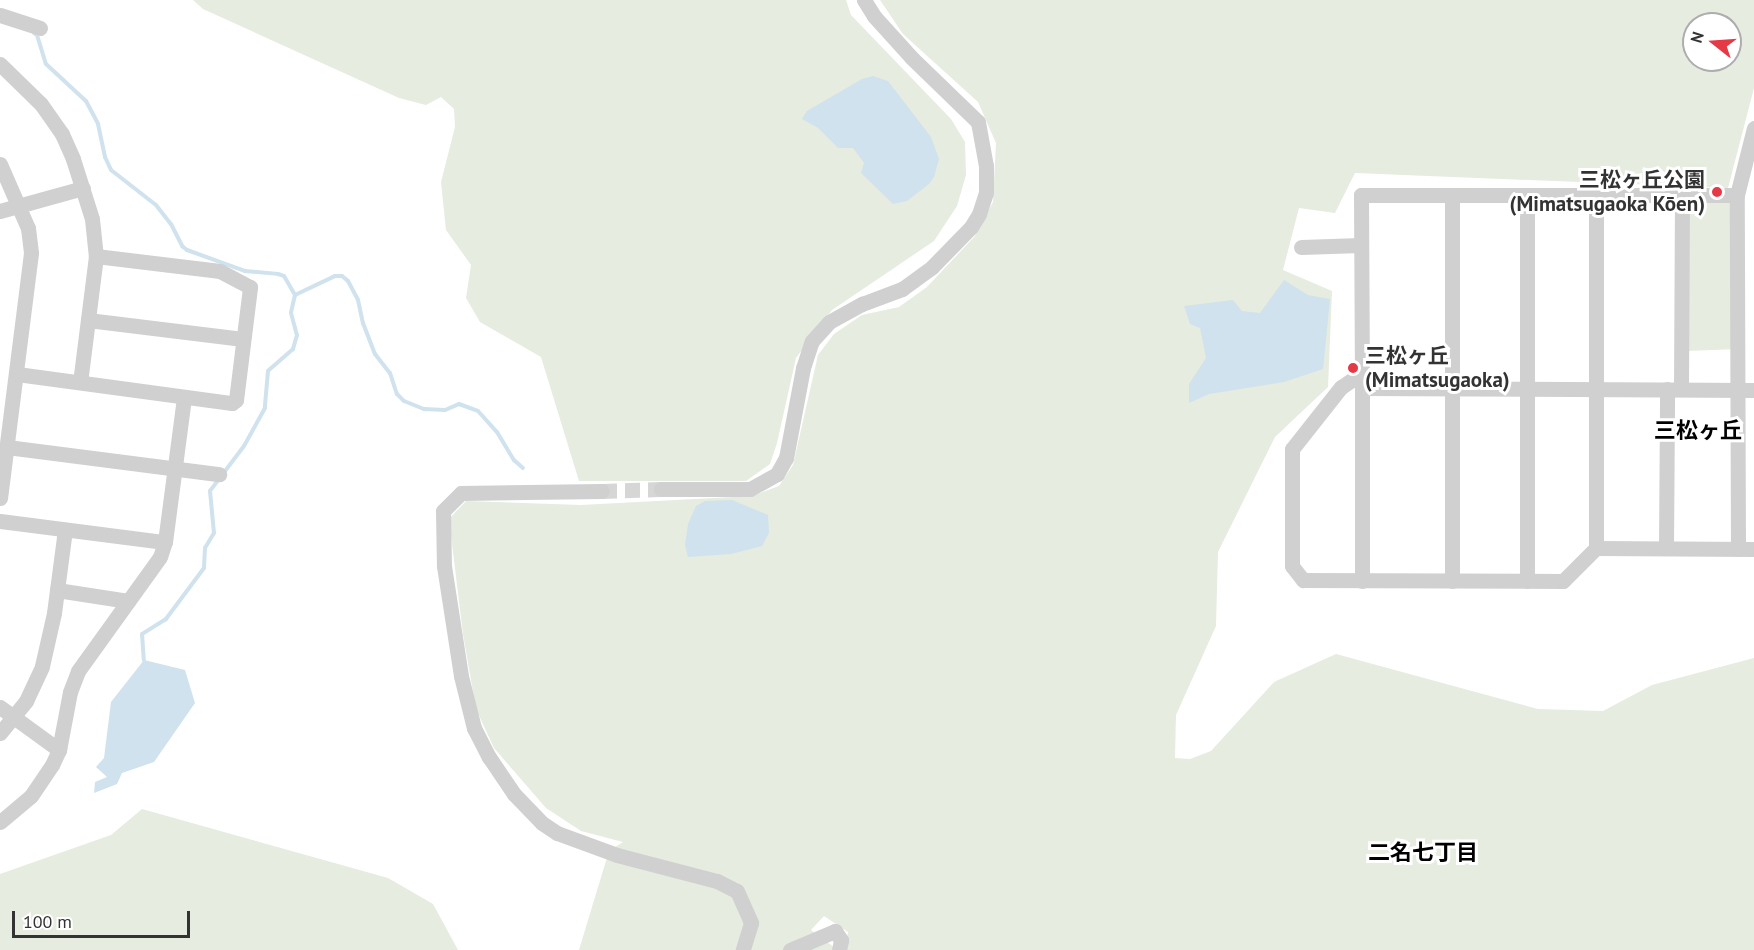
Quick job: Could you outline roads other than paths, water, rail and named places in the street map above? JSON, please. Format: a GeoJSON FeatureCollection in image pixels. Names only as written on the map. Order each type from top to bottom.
{"type":"FeatureCollection","features":[{"type":"Feature","properties":{"kind":"street"},"geometry":{"type":"LineString","coordinates":[[661,489],[750,489],[777,474],[786,458],[803,368],[812,341],[829,322],[862,304],[902,289],[932,267],[971,227],[979,214],[986,193],[986,166],[978,122],[911,57],[874,16],[864,0]]}},
{"type":"Feature","properties":{"kind":"street"},"geometry":{"type":"LineString","coordinates":[[0,15],[40,28]]}},
{"type":"Feature","properties":{"kind":"street"},"geometry":{"type":"LineString","coordinates":[[0,64],[41,104],[57,127],[83,188],[92,219],[96,256],[80,382]]}},
{"type":"Feature","properties":{"kind":"street"},"geometry":{"type":"LineString","coordinates":[[1738,549],[1747,354],[1737,195],[1754,128]]}},
{"type":"Feature","properties":{"kind":"street"},"geometry":{"type":"LineString","coordinates":[[0,164],[28,228],[31,253],[17,374],[7,399],[7,447],[0,493]]}},
{"type":"Feature","properties":{"kind":"street"},"geometry":{"type":"LineString","coordinates":[[0,211],[83,188]]}},
{"type":"Feature","properties":{"kind":"street"},"geometry":{"type":"LineString","coordinates":[[1362,581],[1361,195],[1737,195]]}},
{"type":"Feature","properties":{"kind":"street"},"geometry":{"type":"LineString","coordinates":[[1452,195],[1452,581]]}},
{"type":"Feature","properties":{"kind":"street"},"geometry":{"type":"LineString","coordinates":[[1527,195],[1527,581]]}},
{"type":"Feature","properties":{"kind":"street"},"geometry":{"type":"LineString","coordinates":[[1362,373],[1341,387],[1292,449],[1292,566],[1303,580],[1563,581],[1596,548],[1596,195]]}},
{"type":"Feature","properties":{"kind":"street"},"geometry":{"type":"LineString","coordinates":[[1666,548],[1682,195]]}},
{"type":"Feature","properties":{"kind":"street"},"geometry":{"type":"LineString","coordinates":[[1301,247],[1361,245]]}},
{"type":"Feature","properties":{"kind":"street"},"geometry":{"type":"LineString","coordinates":[[17,374],[232,403],[236,400],[250,287],[220,271],[96,256]]}},
{"type":"Feature","properties":{"kind":"street"},"geometry":{"type":"LineString","coordinates":[[88,320],[243,339]]}},
{"type":"Feature","properties":{"kind":"street"},"geometry":{"type":"LineString","coordinates":[[1362,388],[1747,390]]}},
{"type":"Feature","properties":{"kind":"street"},"geometry":{"type":"LineString","coordinates":[[0,822],[31,796],[52,765],[59,750],[63,718],[78,671],[128,601],[154,570],[165,542],[184,397]]}},
{"type":"Feature","properties":{"kind":"street"},"geometry":{"type":"LineString","coordinates":[[7,447],[219,474]]}},
{"type":"Feature","properties":{"kind":"street"},"geometry":{"type":"LineString","coordinates":[[602,491],[461,493],[443,511],[446,577],[461,676],[474,728],[485,750],[514,794],[542,823],[557,833],[617,855],[717,881],[737,891],[752,923],[743,950]]}},
{"type":"Feature","properties":{"kind":"street"},"geometry":{"type":"LineString","coordinates":[[0,521],[165,542]]}},
{"type":"Feature","properties":{"kind":"street"},"geometry":{"type":"LineString","coordinates":[[0,733],[26,701],[42,666],[57,590],[65,530]]}},
{"type":"Feature","properties":{"kind":"street"},"geometry":{"type":"LineString","coordinates":[[1596,548],[1754,549]]}},
{"type":"Feature","properties":{"kind":"street"},"geometry":{"type":"LineString","coordinates":[[57,590],[128,601]]}},
{"type":"Feature","properties":{"kind":"street"},"geometry":{"type":"LineString","coordinates":[[0,707],[59,750]]}},
{"type":"Feature","properties":{"kind":"street"},"geometry":{"type":"LineString","coordinates":[[790,950],[835,931],[841,940],[839,950]]}},
{"type":"Feature","properties":{"kind":"water"},"geometry":{"type":"Polygon","coordinates":[[[873,76],[888,81],[931,137],[939,159],[934,177],[929,184],[907,201],[893,204],[861,173],[864,163],[853,148],[838,148],[818,128],[802,119],[807,111],[862,79],[873,76]]]}},
{"type":"Feature","properties":{"kind":"water"},"geometry":{"type":"Polygon","coordinates":[[[1284,280],[1308,295],[1330,299],[1323,369],[1284,382],[1209,394],[1189,403],[1189,384],[1206,358],[1200,328],[1190,324],[1184,306],[1233,300],[1242,311],[1260,313],[1284,280]]]}},
{"type":"Feature","properties":{"kind":"water"},"geometry":{"type":"Polygon","coordinates":[[[732,500],[768,515],[769,533],[762,546],[731,554],[688,557],[685,545],[688,524],[696,506],[705,501],[732,500]]]}},
{"type":"Feature","properties":{"kind":"water"},"geometry":{"type":"Polygon","coordinates":[[[144,660],[185,670],[195,703],[154,762],[122,773],[117,784],[94,793],[95,782],[107,777],[96,767],[104,758],[111,702],[144,660]]]}},
{"type":"Feature","properties":{"kind":"waterway"},"geometry":{"type":"LineString","coordinates":[[34,33],[37,35],[46,64],[86,101],[98,124],[105,157],[111,170],[156,205],[171,224],[182,246],[187,250],[245,271],[284,276],[295,295],[291,313],[297,335],[293,349],[268,371],[265,408],[244,446],[210,491],[214,533],[205,548],[204,568],[166,619],[142,634],[144,660]]}},
{"type":"Feature","properties":{"kind":"waterway"},"geometry":{"type":"LineString","coordinates":[[295,295],[335,276],[342,276],[348,281],[358,300],[363,323],[375,354],[390,373],[397,394],[404,401],[424,409],[445,410],[459,404],[478,411],[497,432],[514,460],[523,468]]}},
{"type":"Feature","properties":{"kind":"tunnel"},"geometry":{"type":"LineString","coordinates":[[602,491],[661,489]]}},
{"type":"Feature","properties":{"kind":"place","name":"三松ヶ丘公園 (Mimatsugaoka Kōen)"},"geometry":{"type":"Point","coordinates":[1717,192]}},
{"type":"Feature","properties":{"kind":"place","name":"三松ヶ丘 (Mimatsugaoka)"},"geometry":{"type":"Point","coordinates":[1353,368]}},
{"type":"Feature","properties":{"kind":"district","name":"三松ヶ丘"},"geometry":{"type":"Point","coordinates":[1698,431]}},
{"type":"Feature","properties":{"kind":"district","name":"二名七丁目"},"geometry":{"type":"Point","coordinates":[1423,853]}}]}
